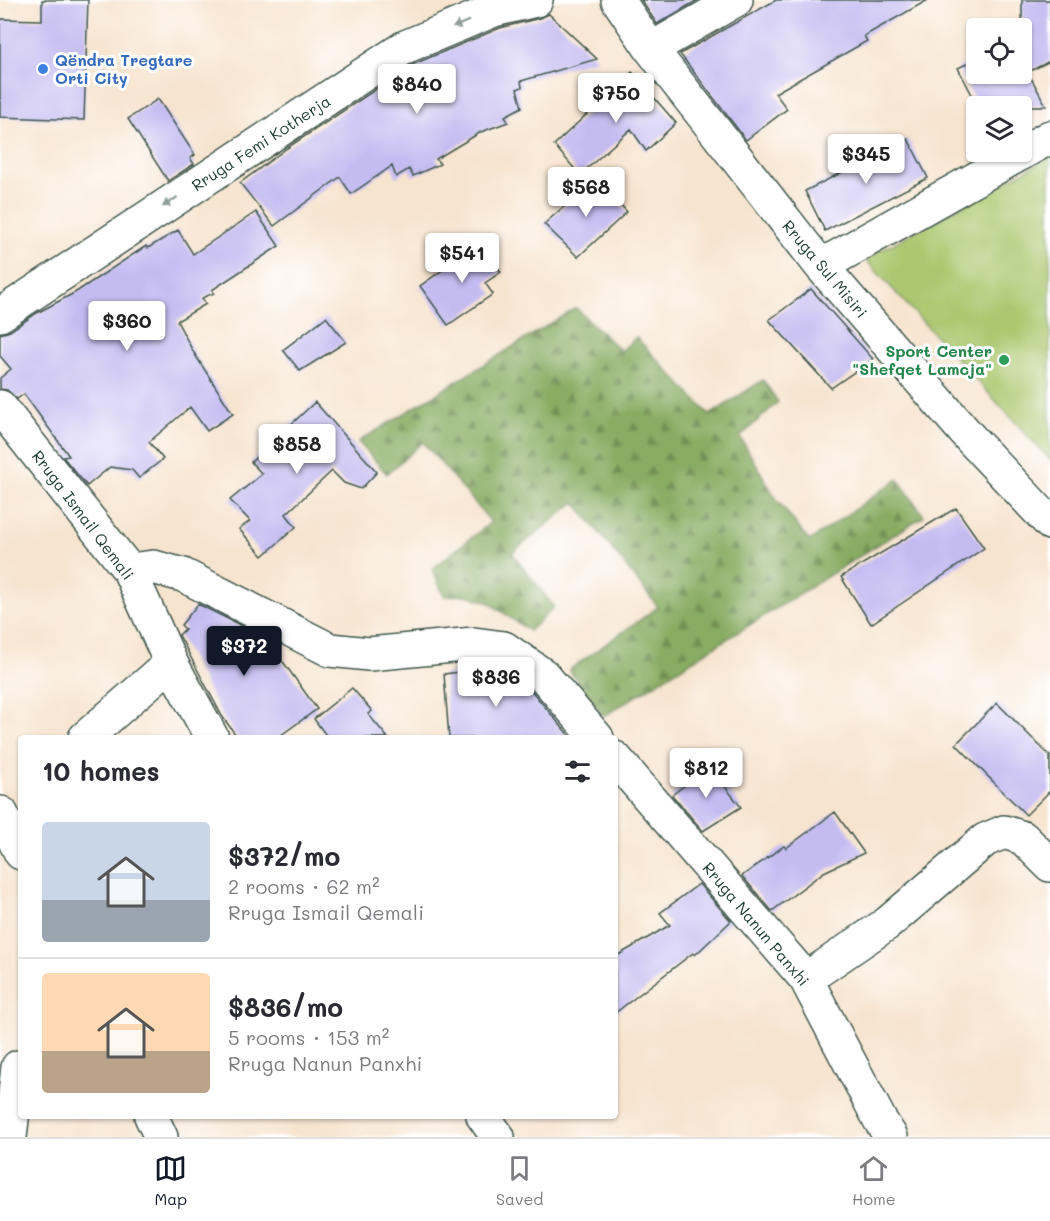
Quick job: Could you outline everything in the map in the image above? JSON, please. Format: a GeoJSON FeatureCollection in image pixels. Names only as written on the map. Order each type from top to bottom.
{"type":"FeatureCollection","features":[{"type":"Feature","properties":{"kind":"street","name":"Rruga Femi Kotherja"},"geometry":{"type":"LineString","coordinates":[[0,315],[405,47],[494,10],[536,0]]}},
{"type":"Feature","properties":{"kind":"street","name":"Rruga Sul Misiri"},"geometry":{"type":"LineString","coordinates":[[618,0],[651,49],[820,266],[971,440],[1050,523]]}},
{"type":"Feature","properties":{"kind":"street"},"geometry":{"type":"LineString","coordinates":[[651,49],[735,0]]}},
{"type":"Feature","properties":{"kind":"street"},"geometry":{"type":"LineString","coordinates":[[820,266],[1050,137]]}},
{"type":"Feature","properties":{"kind":"street","name":"Rruga Ismail Qemali"},"geometry":{"type":"LineString","coordinates":[[0,407],[129,570],[171,663],[210,735]]}},
{"type":"Feature","properties":{"kind":"street"},"geometry":{"type":"LineString","coordinates":[[129,570],[153,567],[183,575],[330,650],[369,654],[474,644],[504,648],[543,675],[594,735]]}},
{"type":"Feature","properties":{"kind":"street"},"geometry":{"type":"LineString","coordinates":[[88,735],[171,663]]}},
{"type":"Feature","properties":{"kind":"street","name":"Rruga Nanun Panxhi"},"geometry":{"type":"LineString","coordinates":[[618,761],[806,979],[891,1137]]}},
{"type":"Feature","properties":{"kind":"street"},"geometry":{"type":"LineString","coordinates":[[7,807],[18,843]]}},
{"type":"Feature","properties":{"kind":"street"},"geometry":{"type":"LineString","coordinates":[[806,979],[888,923],[985,840],[1004,832],[1023,838],[1050,864]]}},
{"type":"Feature","properties":{"kind":"street"},"geometry":{"type":"LineString","coordinates":[[10,1137],[18,1067]]}},
{"type":"Feature","properties":{"kind":"street"},"geometry":{"type":"LineString","coordinates":[[152,1119],[161,1137]]}},
{"type":"Feature","properties":{"kind":"street"},"geometry":{"type":"LineString","coordinates":[[485,1119],[498,1137]]}},
{"type":"Feature","properties":{"kind":"green space","name":"Sport Center \"Shefqet Lamcja\""},"geometry":{"type":"Polygon","coordinates":[[[1050,157],[1050,460],[865,259],[1050,157]]]}},
{"type":"Feature","properties":{"kind":"green space"},"geometry":{"type":"Polygon","coordinates":[[[576,308],[621,351],[636,337],[710,415],[763,380],[778,402],[740,437],[775,497],[809,541],[898,479],[924,516],[604,716],[569,670],[658,607],[575,502],[512,553],[554,607],[529,631],[488,602],[467,595],[444,596],[432,569],[491,522],[423,442],[387,474],[358,442],[576,308]]]}},
{"type":"Feature","properties":{"kind":"building","name":"Qëndra Tregtare Orti City"},"geometry":{"type":"Polygon","coordinates":[[[42,0],[88,0],[84,120],[0,117],[0,19],[42,20],[42,0]]]}},
{"type":"Feature","properties":{"kind":"building"},"geometry":{"type":"Polygon","coordinates":[[[641,0],[698,0],[657,24],[641,0]]]}},
{"type":"Feature","properties":{"kind":"building"},"geometry":{"type":"Polygon","coordinates":[[[776,0],[928,0],[864,36],[867,41],[775,93],[787,109],[746,140],[680,54],[776,0]]]}},
{"type":"Feature","properties":{"kind":"building"},"geometry":{"type":"Polygon","coordinates":[[[1022,0],[1050,0],[1050,61],[1032,70],[1032,18],[1022,18],[1022,0]]]}},
{"type":"Feature","properties":{"kind":"building"},"geometry":{"type":"Polygon","coordinates":[[[549,14],[597,59],[521,81],[522,87],[517,89],[522,107],[505,116],[508,122],[481,132],[436,159],[440,164],[413,176],[409,169],[396,177],[392,166],[351,194],[340,177],[274,226],[240,183],[287,148],[414,64],[500,28],[549,14]]]}},
{"type":"Feature","properties":{"kind":"building"},"geometry":{"type":"Polygon","coordinates":[[[966,64],[966,83],[958,68],[966,64]]]}},
{"type":"Feature","properties":{"kind":"building"},"geometry":{"type":"Polygon","coordinates":[[[632,72],[676,123],[646,151],[631,129],[580,175],[554,145],[632,72]]]}},
{"type":"Feature","properties":{"kind":"building"},"geometry":{"type":"Polygon","coordinates":[[[1032,80],[1046,106],[1032,106],[1032,96],[973,96],[966,84],[1032,84],[1032,80]]]}},
{"type":"Feature","properties":{"kind":"building"},"geometry":{"type":"Polygon","coordinates":[[[158,99],[195,155],[190,158],[194,164],[168,181],[128,119],[158,99]]]}},
{"type":"Feature","properties":{"kind":"building"},"geometry":{"type":"Polygon","coordinates":[[[908,139],[928,178],[825,231],[805,191],[908,139]]]}},
{"type":"Feature","properties":{"kind":"building"},"geometry":{"type":"Polygon","coordinates":[[[597,178],[627,212],[578,257],[544,224],[597,178]]]}},
{"type":"Feature","properties":{"kind":"building"},"geometry":{"type":"Polygon","coordinates":[[[256,212],[279,246],[212,290],[214,293],[202,298],[206,304],[177,321],[194,353],[233,414],[207,431],[190,407],[149,442],[163,459],[139,478],[132,470],[110,467],[87,486],[63,457],[69,456],[24,394],[17,399],[7,390],[0,389],[0,378],[11,369],[0,356],[0,334],[10,331],[76,292],[146,246],[148,248],[178,230],[193,254],[256,212]]]}},
{"type":"Feature","properties":{"kind":"building"},"geometry":{"type":"Polygon","coordinates":[[[481,243],[501,272],[485,283],[493,294],[448,325],[420,286],[481,243]]]}},
{"type":"Feature","properties":{"kind":"building"},"geometry":{"type":"Polygon","coordinates":[[[811,289],[873,359],[831,388],[769,320],[811,289]]]}},
{"type":"Feature","properties":{"kind":"building"},"geometry":{"type":"Polygon","coordinates":[[[326,317],[346,342],[300,371],[283,350],[326,317]]]}},
{"type":"Feature","properties":{"kind":"building"},"geometry":{"type":"Polygon","coordinates":[[[315,402],[377,472],[361,489],[344,483],[332,471],[286,514],[296,527],[263,556],[239,529],[250,521],[230,500],[262,474],[251,462],[315,402]]]}},
{"type":"Feature","properties":{"kind":"building"},"geometry":{"type":"Polygon","coordinates":[[[956,508],[984,548],[871,624],[841,577],[956,508]]]}},
{"type":"Feature","properties":{"kind":"building"},"geometry":{"type":"Polygon","coordinates":[[[198,604],[244,627],[284,663],[317,709],[281,735],[236,735],[222,716],[179,635],[185,629],[181,625],[198,604]]]}},
{"type":"Feature","properties":{"kind":"building"},"geometry":{"type":"Polygon","coordinates":[[[477,670],[499,673],[515,679],[530,689],[568,735],[449,735],[444,674],[477,670]]]}},
{"type":"Feature","properties":{"kind":"building"},"geometry":{"type":"Polygon","coordinates":[[[352,688],[372,711],[368,714],[386,735],[326,735],[314,719],[352,688]]]}},
{"type":"Feature","properties":{"kind":"building"},"geometry":{"type":"Polygon","coordinates":[[[997,703],[1050,756],[1050,791],[1026,815],[956,744],[997,703]]]}},
{"type":"Feature","properties":{"kind":"building"},"geometry":{"type":"Polygon","coordinates":[[[709,766],[741,807],[703,831],[672,795],[709,766]]]}},
{"type":"Feature","properties":{"kind":"building"},"geometry":{"type":"Polygon","coordinates":[[[835,812],[864,853],[824,872],[772,911],[742,876],[784,846],[786,848],[835,812]]]}},
{"type":"Feature","properties":{"kind":"building"},"geometry":{"type":"Polygon","coordinates":[[[699,884],[731,921],[695,955],[693,953],[618,1011],[618,955],[670,925],[660,913],[699,884]]]}},
{"type":"Feature","properties":{"kind":"place","name":"Qëndra Tregtare Orti City"},"geometry":{"type":"Point","coordinates":[43,69]}},
{"type":"Feature","properties":{"kind":"place","name":"Sport Center \"Shefqet Lamcja\""},"geometry":{"type":"Point","coordinates":[1004,360]}}]}
